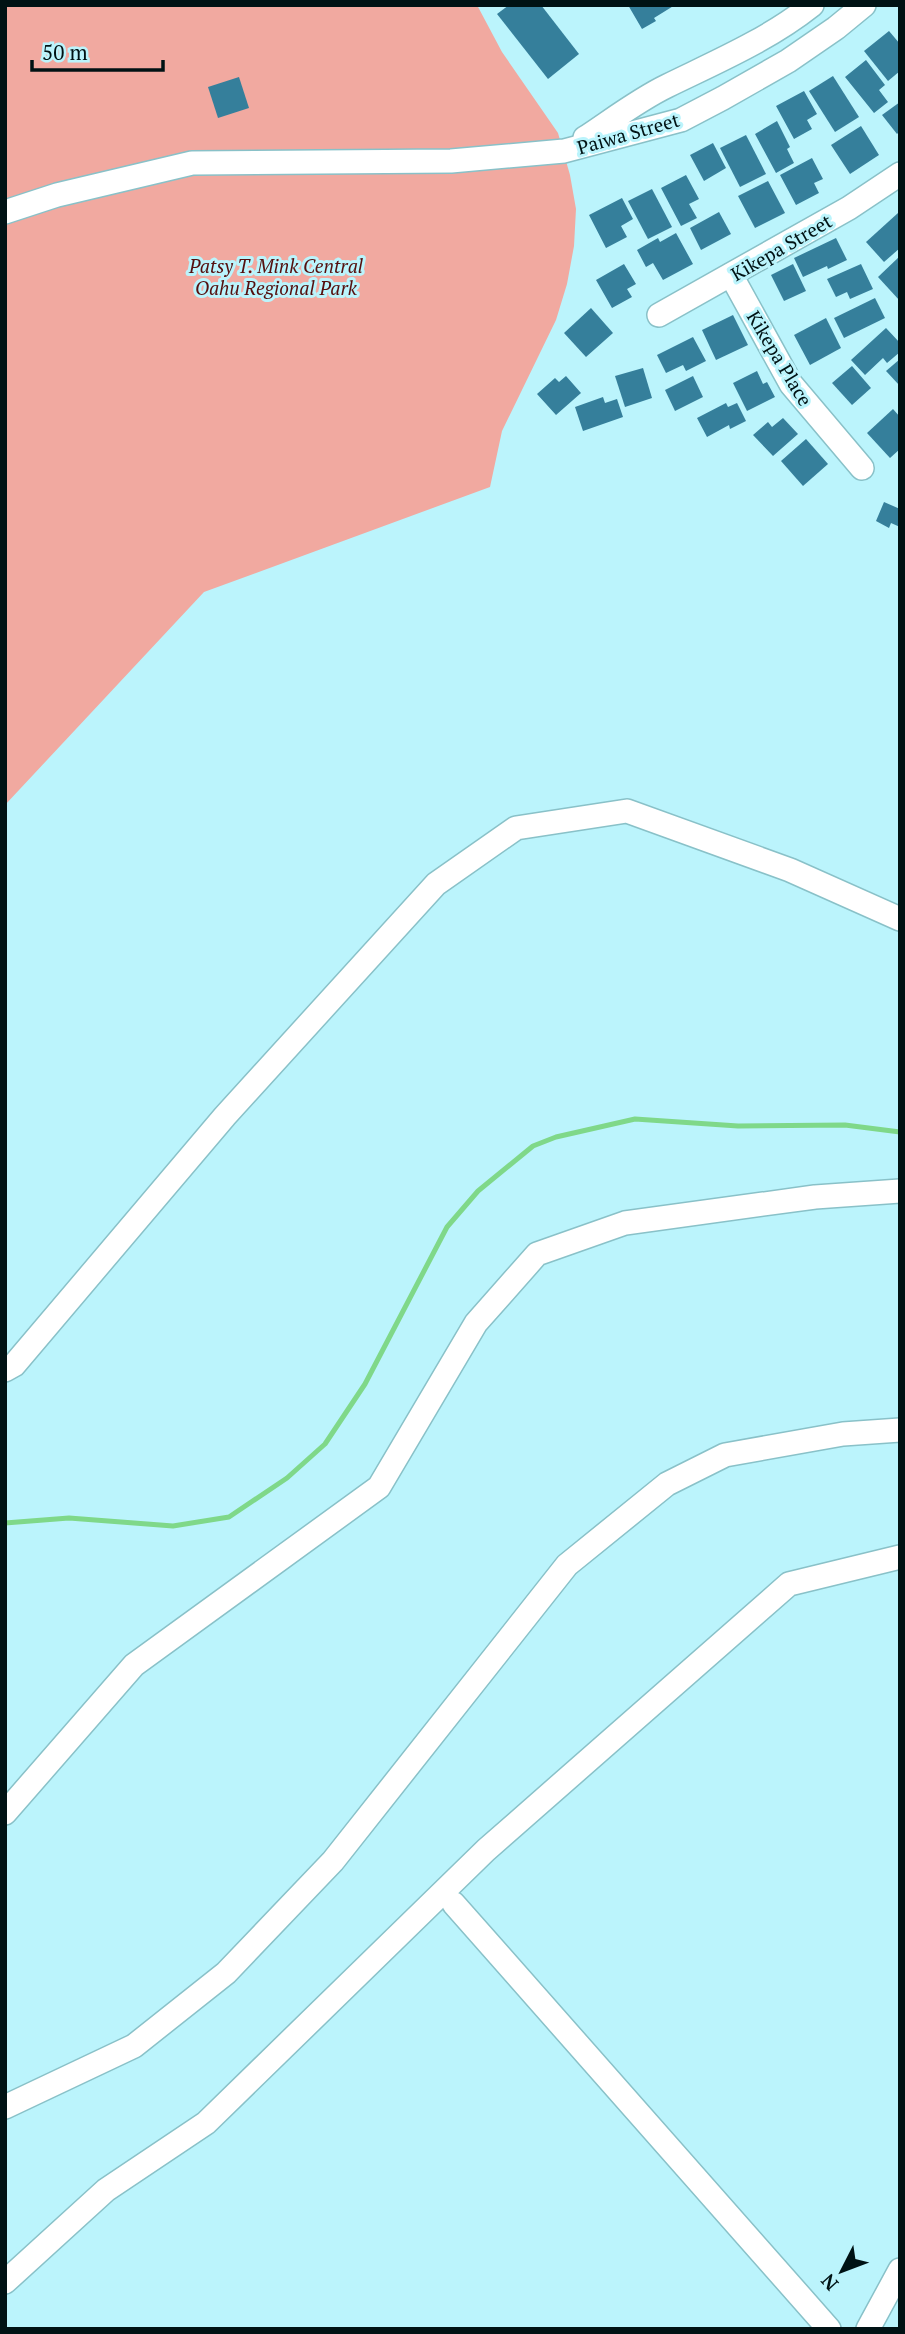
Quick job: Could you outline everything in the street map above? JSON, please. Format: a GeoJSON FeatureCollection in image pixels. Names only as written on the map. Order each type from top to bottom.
{"type":"FeatureCollection","features":[{"type":"Feature","properties":{"kind":"street","name":"Paiwa Street"},"geometry":{"type":"LineString","coordinates":[[564,151],[664,88],[757,41],[812,5]]}},
{"type":"Feature","properties":{"kind":"street","name":"Paiwa Street"},"geometry":{"type":"LineString","coordinates":[[564,151],[681,120],[788,61],[864,5]]}},
{"type":"Feature","properties":{"kind":"street"},"geometry":{"type":"LineString","coordinates":[[5,212],[57,195],[192,163],[451,161],[564,151]]}},
{"type":"Feature","properties":{"kind":"street","name":"Kikepa Street"},"geometry":{"type":"LineString","coordinates":[[659,315],[849,208],[900,174]]}},
{"type":"Feature","properties":{"kind":"street","name":"Kikepa Place"},"geometry":{"type":"LineString","coordinates":[[731,275],[791,384],[862,468]]}},
{"type":"Feature","properties":{"kind":"street"},"geometry":{"type":"LineString","coordinates":[[5,1370],[14,1365],[225,1116],[436,884],[516,828],[626,811],[790,870],[900,919]]}},
{"type":"Feature","properties":{"kind":"street"},"geometry":{"type":"LineString","coordinates":[[5,1813],[134,1665],[379,1487],[476,1323],[537,1254],[625,1223],[814,1197],[900,1191]]}},
{"type":"Feature","properties":{"kind":"street"},"geometry":{"type":"LineString","coordinates":[[5,2107],[134,2046],[226,1973],[333,1861],[567,1565],[667,1484],[724,1455],[844,1434],[900,1430]]}},
{"type":"Feature","properties":{"kind":"street"},"geometry":{"type":"LineString","coordinates":[[5,2282],[106,2190],[206,2123],[486,1850],[789,1584],[900,1557]]}},
{"type":"Feature","properties":{"kind":"street"},"geometry":{"type":"LineString","coordinates":[[454,1905],[829,2329]]}},
{"type":"Feature","properties":{"kind":"street"},"geometry":{"type":"LineString","coordinates":[[867,2329],[900,2270]]}},
{"type":"Feature","properties":{"kind":"green space","name":"Patsy T. Mink Central Oahu Regional Park"},"geometry":{"type":"Polygon","coordinates":[[[5,5],[477,5],[502,52],[558,133],[576,209],[574,246],[567,284],[556,320],[502,431],[490,487],[204,592],[5,805],[5,5]]]}},
{"type":"Feature","properties":{"kind":"building"},"geometry":{"type":"Polygon","coordinates":[[[509,5],[541,5],[579,54],[548,79],[497,14],[509,5]]]}},
{"type":"Feature","properties":{"kind":"building"},"geometry":{"type":"Polygon","coordinates":[[[628,5],[675,5],[642,29],[628,5]]]}},
{"type":"Feature","properties":{"kind":"building"},"geometry":{"type":"Polygon","coordinates":[[[889,31],[900,44],[900,71],[888,81],[864,51],[889,31]]]}},
{"type":"Feature","properties":{"kind":"building"},"geometry":{"type":"Polygon","coordinates":[[[866,60],[885,85],[879,90],[888,102],[874,113],[845,77],[866,60]]]}},
{"type":"Feature","properties":{"kind":"building"},"geometry":{"type":"Polygon","coordinates":[[[833,76],[859,117],[835,132],[809,91],[833,76]]]}},
{"type":"Feature","properties":{"kind":"building"},"geometry":{"type":"Polygon","coordinates":[[[239,77],[249,108],[218,118],[208,87],[239,77]]]}},
{"type":"Feature","properties":{"kind":"building"},"geometry":{"type":"Polygon","coordinates":[[[804,91],[817,114],[807,120],[812,129],[794,139],[776,106],[804,91]]]}},
{"type":"Feature","properties":{"kind":"building"},"geometry":{"type":"Polygon","coordinates":[[[900,102],[900,131],[897,134],[882,115],[900,102]]]}},
{"type":"Feature","properties":{"kind":"building"},"geometry":{"type":"Polygon","coordinates":[[[777,121],[790,147],[787,149],[794,163],[776,173],[755,134],[777,121]]]}},
{"type":"Feature","properties":{"kind":"building"},"geometry":{"type":"Polygon","coordinates":[[[861,126],[879,155],[850,174],[831,145],[861,126]]]}},
{"type":"Feature","properties":{"kind":"building"},"geometry":{"type":"Polygon","coordinates":[[[746,135],[766,174],[740,187],[720,148],[746,135]]]}},
{"type":"Feature","properties":{"kind":"building"},"geometry":{"type":"Polygon","coordinates":[[[713,143],[726,168],[704,181],[690,155],[713,143]]]}},
{"type":"Feature","properties":{"kind":"building"},"geometry":{"type":"Polygon","coordinates":[[[812,158],[823,179],[814,183],[819,193],[796,205],[780,175],[812,158]]]}},
{"type":"Feature","properties":{"kind":"building"},"geometry":{"type":"Polygon","coordinates":[[[686,175],[699,199],[689,204],[697,218],[681,226],[661,188],[686,175]]]}},
{"type":"Feature","properties":{"kind":"building"},"geometry":{"type":"Polygon","coordinates":[[[768,181],[785,213],[755,228],[738,196],[768,181]]]}},
{"type":"Feature","properties":{"kind":"building"},"geometry":{"type":"Polygon","coordinates":[[[652,189],[672,227],[648,239],[628,201],[652,189]]]}},
{"type":"Feature","properties":{"kind":"building"},"geometry":{"type":"Polygon","coordinates":[[[622,198],[633,219],[621,226],[627,237],[606,248],[589,215],[622,198]]]}},
{"type":"Feature","properties":{"kind":"building"},"geometry":{"type":"Polygon","coordinates":[[[719,212],[731,234],[701,250],[690,228],[719,212]]]}},
{"type":"Feature","properties":{"kind":"building"},"geometry":{"type":"Polygon","coordinates":[[[898,213],[900,248],[884,262],[866,242],[898,213]]]}},
{"type":"Feature","properties":{"kind":"building"},"geometry":{"type":"Polygon","coordinates":[[[676,233],[693,264],[663,280],[653,263],[646,267],[637,250],[658,238],[660,242],[676,233]]]}},
{"type":"Feature","properties":{"kind":"building"},"geometry":{"type":"Polygon","coordinates":[[[836,238],[847,260],[803,277],[794,258],[836,238]]]}},
{"type":"Feature","properties":{"kind":"building"},"geometry":{"type":"Polygon","coordinates":[[[900,256],[900,301],[878,277],[900,256]]]}},
{"type":"Feature","properties":{"kind":"building"},"geometry":{"type":"Polygon","coordinates":[[[624,264],[636,284],[627,289],[632,297],[612,308],[596,280],[624,264]]]}},
{"type":"Feature","properties":{"kind":"building"},"geometry":{"type":"Polygon","coordinates":[[[793,264],[806,291],[784,301],[771,275],[793,264]]]}},
{"type":"Feature","properties":{"kind":"building"},"geometry":{"type":"Polygon","coordinates":[[[861,264],[873,289],[850,299],[847,292],[836,297],[827,279],[861,264]]]}},
{"type":"Feature","properties":{"kind":"building"},"geometry":{"type":"Polygon","coordinates":[[[875,298],[885,318],[844,338],[834,318],[875,298]]]}},
{"type":"Feature","properties":{"kind":"building"},"geometry":{"type":"Polygon","coordinates":[[[591,308],[613,333],[586,357],[564,333],[591,308]]]}},
{"type":"Feature","properties":{"kind":"building"},"geometry":{"type":"Polygon","coordinates":[[[733,315],[748,345],[716,360],[702,330],[733,315]]]}},
{"type":"Feature","properties":{"kind":"building"},"geometry":{"type":"Polygon","coordinates":[[[826,318],[841,348],[810,365],[794,335],[826,318]]]}},
{"type":"Feature","properties":{"kind":"building"},"geometry":{"type":"Polygon","coordinates":[[[886,328],[900,343],[900,352],[887,363],[883,358],[865,375],[851,360],[886,328]]]}},
{"type":"Feature","properties":{"kind":"building"},"geometry":{"type":"Polygon","coordinates":[[[693,337],[706,361],[686,371],[683,365],[666,373],[657,355],[693,337]]]}},
{"type":"Feature","properties":{"kind":"building"},"geometry":{"type":"Polygon","coordinates":[[[900,359],[900,386],[886,371],[900,359]]]}},
{"type":"Feature","properties":{"kind":"building"},"geometry":{"type":"Polygon","coordinates":[[[852,366],[871,388],[852,405],[832,383],[852,366]]]}},
{"type":"Feature","properties":{"kind":"building"},"geometry":{"type":"Polygon","coordinates":[[[643,368],[652,398],[625,407],[615,376],[643,368]]]}},
{"type":"Feature","properties":{"kind":"building"},"geometry":{"type":"Polygon","coordinates":[[[757,371],[763,384],[767,382],[775,397],[747,411],[733,383],[757,371]]]}},
{"type":"Feature","properties":{"kind":"building"},"geometry":{"type":"Polygon","coordinates":[[[566,376],[581,393],[556,415],[537,394],[555,378],[559,382],[566,376]]]}},
{"type":"Feature","properties":{"kind":"building"},"geometry":{"type":"Polygon","coordinates":[[[693,376],[703,397],[675,411],[665,390],[693,376]]]}},
{"type":"Feature","properties":{"kind":"building"},"geometry":{"type":"Polygon","coordinates":[[[603,397],[605,403],[617,399],[623,417],[583,431],[575,407],[603,397]]]}},
{"type":"Feature","properties":{"kind":"building"},"geometry":{"type":"Polygon","coordinates":[[[726,403],[728,407],[737,403],[746,421],[730,429],[729,425],[707,437],[697,418],[726,403]]]}},
{"type":"Feature","properties":{"kind":"building"},"geometry":{"type":"Polygon","coordinates":[[[893,409],[900,417],[900,449],[890,458],[867,433],[893,409]]]}},
{"type":"Feature","properties":{"kind":"building"},"geometry":{"type":"Polygon","coordinates":[[[783,418],[798,434],[773,456],[753,435],[768,422],[772,427],[783,418]]]}},
{"type":"Feature","properties":{"kind":"building"},"geometry":{"type":"Polygon","coordinates":[[[806,439],[828,464],[803,486],[781,461],[806,439]]]}},
{"type":"Feature","properties":{"kind":"building"},"geometry":{"type":"Polygon","coordinates":[[[884,502],[900,509],[900,527],[891,523],[889,528],[876,521],[884,502]]]}},
{"type":"Feature","properties":{"kind":"waterway"},"geometry":{"type":"LineString","coordinates":[[5,1523],[69,1518],[173,1526],[229,1517],[287,1478],[325,1444],[365,1384],[447,1227],[478,1191],[533,1146],[556,1137],[635,1119],[738,1126],[845,1125],[900,1132]]}}]}
